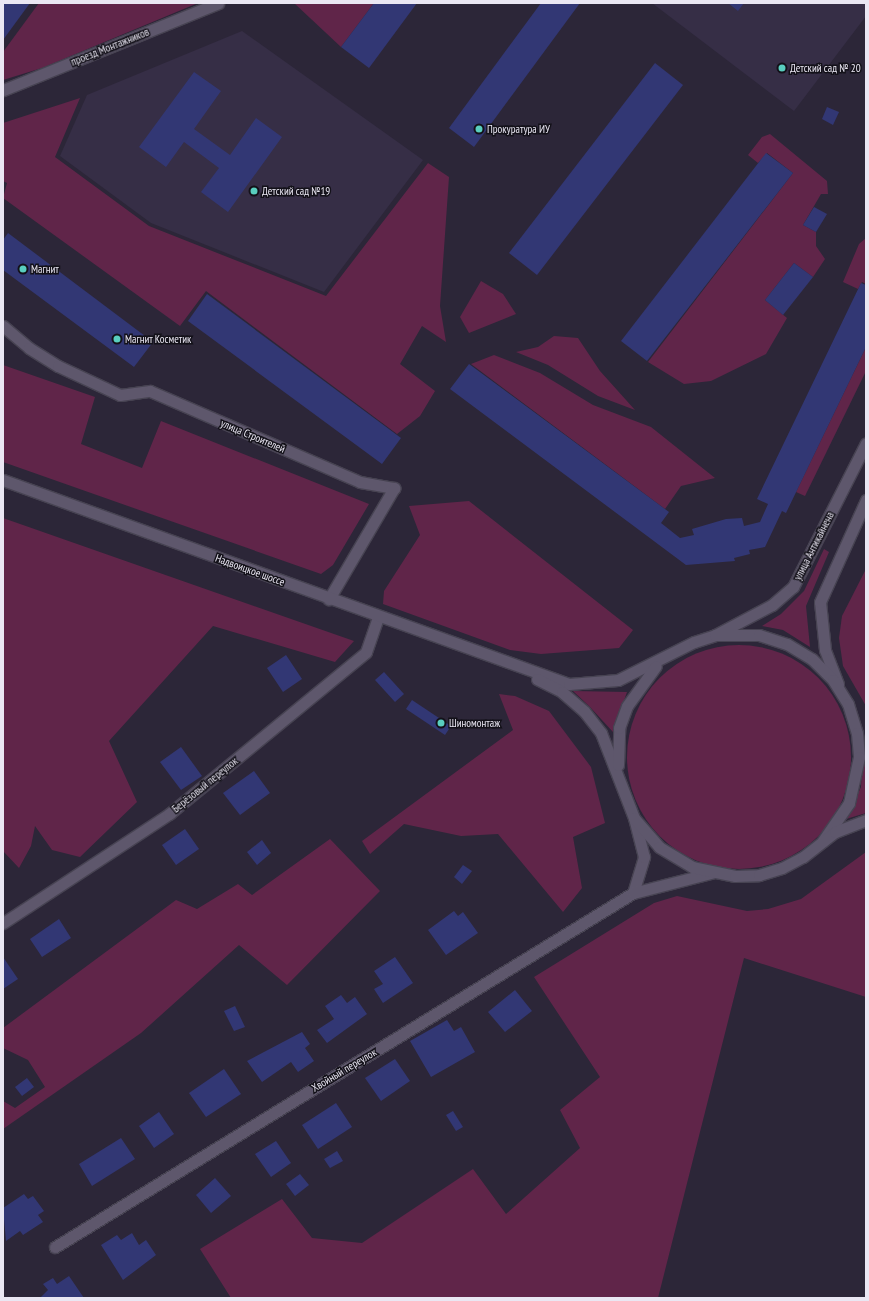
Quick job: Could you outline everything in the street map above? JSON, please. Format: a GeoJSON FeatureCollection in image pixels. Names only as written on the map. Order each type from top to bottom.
{"type":"FeatureCollection","features":[{"type":"Feature","properties":{"kind":"street","name":"проезд Монтажников"},"geometry":{"type":"LineString","coordinates":[[3,90],[218,3]]}},
{"type":"Feature","properties":{"kind":"street","name":"улица Строителей"},"geometry":{"type":"LineString","coordinates":[[3,326],[58,366],[120,395],[150,392],[360,482],[394,488],[329,599]]}},
{"type":"Feature","properties":{"kind":"street","name":"улица Антикайнена"},"geometry":{"type":"LineString","coordinates":[[716,636],[772,605],[793,587],[866,443]]}},
{"type":"Feature","properties":{"kind":"street","name":"Надвоицкое шоссе"},"geometry":{"type":"LineString","coordinates":[[3,480],[497,661]]}},
{"type":"Feature","properties":{"kind":"street"},"geometry":{"type":"LineString","coordinates":[[822,842],[845,810],[856,781],[857,733],[849,707],[825,650],[820,602],[866,500]]}},
{"type":"Feature","properties":{"kind":"street","name":"Берёзовый переулок"},"geometry":{"type":"LineString","coordinates":[[3,923],[169,814],[366,652],[378,618]]}},
{"type":"Feature","properties":{"kind":"street"},"geometry":{"type":"LineString","coordinates":[[497,661],[569,684],[585,685],[618,680],[673,652],[716,636],[759,636],[794,647],[823,669],[849,707],[866,736]]}},
{"type":"Feature","properties":{"kind":"street"},"geometry":{"type":"LineString","coordinates":[[618,776],[618,744],[627,706],[644,679],[673,652]]}},
{"type":"Feature","properties":{"kind":"street"},"geometry":{"type":"LineString","coordinates":[[497,661],[562,692],[584,711],[601,733],[634,818],[644,858],[633,893]]}},
{"type":"Feature","properties":{"kind":"street"},"geometry":{"type":"LineString","coordinates":[[634,818],[665,851],[711,873],[758,874],[803,857],[836,832],[866,820]]}},
{"type":"Feature","properties":{"kind":"street","name":"Хвойный переулок"},"geometry":{"type":"LineString","coordinates":[[55,1247],[633,893],[711,873]]}},
{"type":"Feature","properties":{"kind":"shaded area"},"geometry":{"type":"Polygon","coordinates":[[[39,3],[198,3],[42,68],[3,80],[3,52],[39,3]]]}},
{"type":"Feature","properties":{"kind":"shaded area"},"geometry":{"type":"Polygon","coordinates":[[[294,3],[374,3],[341,47],[294,3]]]}},
{"type":"Feature","properties":{"kind":"shaded area","name":"Детский сад № 20"},"geometry":{"type":"Polygon","coordinates":[[[652,3],[866,3],[866,16],[794,111],[652,3]]]}},
{"type":"Feature","properties":{"kind":"shaded area","name":"Детский сад №19"},"geometry":{"type":"Polygon","coordinates":[[[242,31],[423,160],[324,292],[151,223],[60,156],[87,95],[242,31]]]}},
{"type":"Feature","properties":{"kind":"shaded area"},"geometry":{"type":"Polygon","coordinates":[[[80,98],[55,157],[149,226],[326,296],[428,163],[449,177],[440,306],[446,342],[422,326],[400,364],[435,391],[420,416],[397,434],[206,291],[180,326],[3,198],[7,183],[3,181],[3,123],[80,98]]]}},
{"type":"Feature","properties":{"kind":"shaded area"},"geometry":{"type":"Polygon","coordinates":[[[770,134],[827,181],[828,194],[821,194],[803,225],[816,232],[816,246],[825,259],[813,277],[794,263],[765,300],[787,318],[766,354],[711,381],[684,384],[648,362],[793,173],[767,153],[758,163],[748,155],[762,137],[770,134]]]}},
{"type":"Feature","properties":{"kind":"shaded area"},"geometry":{"type":"Polygon","coordinates":[[[866,238],[866,284],[862,282],[858,289],[843,282],[859,244],[866,238]]]}},
{"type":"Feature","properties":{"kind":"shaded area"},"geometry":{"type":"Polygon","coordinates":[[[481,281],[503,294],[516,314],[469,333],[460,317],[481,281]]]}},
{"type":"Feature","properties":{"kind":"shaded area"},"geometry":{"type":"Polygon","coordinates":[[[554,336],[578,338],[600,371],[635,410],[598,396],[548,365],[516,352],[538,347],[554,336]]]}},
{"type":"Feature","properties":{"kind":"shaded area"},"geometry":{"type":"Polygon","coordinates":[[[866,347],[866,371],[805,496],[796,492],[866,347]]]}},
{"type":"Feature","properties":{"kind":"shaded area"},"geometry":{"type":"Polygon","coordinates":[[[494,355],[540,373],[593,405],[651,427],[715,478],[681,486],[665,509],[471,364],[494,355]]]}},
{"type":"Feature","properties":{"kind":"shaded area"},"geometry":{"type":"Polygon","coordinates":[[[3,365],[95,397],[81,444],[142,468],[161,421],[369,504],[333,565],[321,574],[3,462],[3,365]]]}},
{"type":"Feature","properties":{"kind":"shaded area"},"geometry":{"type":"Polygon","coordinates":[[[469,501],[633,630],[619,648],[541,654],[510,650],[383,604],[384,591],[420,535],[409,506],[469,501]]]}},
{"type":"Feature","properties":{"kind":"shaded area"},"geometry":{"type":"Polygon","coordinates":[[[3,518],[354,641],[335,662],[213,626],[109,741],[137,802],[80,857],[52,850],[35,826],[31,846],[19,868],[3,851],[3,518]]]}},
{"type":"Feature","properties":{"kind":"shaded area"},"geometry":{"type":"Polygon","coordinates":[[[824,549],[829,552],[806,606],[810,647],[783,630],[762,626],[781,614],[804,591],[824,549]]]}},
{"type":"Feature","properties":{"kind":"shaded area"},"geometry":{"type":"Polygon","coordinates":[[[866,569],[866,706],[843,666],[839,638],[842,616],[866,569]]]}},
{"type":"Feature","properties":{"kind":"shaded area"},"geometry":{"type":"Polygon","coordinates":[[[728,645],[750,645],[782,653],[792,658],[810,670],[826,686],[843,714],[849,735],[851,757],[849,779],[843,800],[826,828],[810,844],[782,861],[750,869],[728,869],[696,861],[686,856],[668,844],[652,828],[635,800],[627,768],[627,746],[635,714],[640,704],[652,686],[668,670],[696,653],[728,645]]]}},
{"type":"Feature","properties":{"kind":"shaded area"},"geometry":{"type":"Polygon","coordinates":[[[573,691],[627,692],[613,732],[590,707],[573,691]]]}},
{"type":"Feature","properties":{"kind":"shaded area"},"geometry":{"type":"Polygon","coordinates":[[[499,694],[515,696],[549,711],[591,767],[605,823],[573,837],[582,888],[563,912],[498,834],[461,836],[404,824],[370,854],[362,841],[513,730],[499,694]]]}},
{"type":"Feature","properties":{"kind":"shaded area"},"geometry":{"type":"Polygon","coordinates":[[[863,740],[866,743],[866,813],[846,819],[861,787],[863,740]]]}},
{"type":"Feature","properties":{"kind":"shaded area"},"geometry":{"type":"Polygon","coordinates":[[[330,839],[380,891],[287,985],[239,945],[141,1033],[3,1129],[3,1101],[15,1108],[45,1087],[28,1060],[3,1048],[3,1028],[176,900],[197,909],[238,884],[252,895],[330,839]]]}},
{"type":"Feature","properties":{"kind":"shaded area"},"geometry":{"type":"Polygon","coordinates":[[[866,852],[866,997],[744,958],[658,1298],[231,1298],[200,1249],[282,1199],[312,1238],[362,1243],[473,1169],[506,1214],[580,1148],[560,1110],[600,1077],[534,977],[654,903],[677,896],[747,911],[768,909],[801,899],[866,852]]]}},
{"type":"Feature","properties":{"kind":"building"},"geometry":{"type":"Polygon","coordinates":[[[3,3],[30,3],[3,40],[3,3]]]}},
{"type":"Feature","properties":{"kind":"building"},"geometry":{"type":"Polygon","coordinates":[[[374,3],[417,3],[369,68],[341,47],[374,3]]]}},
{"type":"Feature","properties":{"kind":"building"},"geometry":{"type":"Polygon","coordinates":[[[541,3],[580,3],[474,147],[449,128],[541,3]]]}},
{"type":"Feature","properties":{"kind":"building"},"geometry":{"type":"Polygon","coordinates":[[[728,3],[744,3],[738,11],[728,3]]]}},
{"type":"Feature","properties":{"kind":"building"},"geometry":{"type":"Polygon","coordinates":[[[655,63],[683,85],[537,275],[509,253],[655,63]]]}},
{"type":"Feature","properties":{"kind":"building"},"geometry":{"type":"Polygon","coordinates":[[[194,72],[221,91],[194,129],[230,155],[256,118],[282,137],[228,212],[201,192],[219,168],[184,142],[166,167],[139,147],[194,72]]]}},
{"type":"Feature","properties":{"kind":"building"},"geometry":{"type":"Polygon","coordinates":[[[827,107],[839,112],[833,125],[822,119],[827,107]]]}},
{"type":"Feature","properties":{"kind":"building"},"geometry":{"type":"Polygon","coordinates":[[[766,153],[793,173],[647,361],[621,341],[766,153]]]}},
{"type":"Feature","properties":{"kind":"building"},"geometry":{"type":"Polygon","coordinates":[[[814,207],[827,214],[816,232],[803,225],[814,207]]]}},
{"type":"Feature","properties":{"kind":"building"},"geometry":{"type":"Polygon","coordinates":[[[8,233],[153,342],[134,367],[3,270],[3,240],[8,233]]]}},
{"type":"Feature","properties":{"kind":"building"},"geometry":{"type":"Polygon","coordinates":[[[794,263],[813,277],[783,315],[765,300],[794,263]]]}},
{"type":"Feature","properties":{"kind":"building"},"geometry":{"type":"Polygon","coordinates":[[[861,283],[866,285],[866,347],[786,513],[782,511],[765,547],[749,550],[750,554],[734,558],[735,561],[686,565],[450,389],[469,364],[669,512],[661,523],[680,538],[694,535],[692,529],[726,519],[742,518],[744,526],[760,522],[768,504],[757,499],[861,283]]]}},
{"type":"Feature","properties":{"kind":"building"},"geometry":{"type":"Polygon","coordinates":[[[207,294],[401,438],[382,464],[188,321],[207,294]]]}},
{"type":"Feature","properties":{"kind":"building"},"geometry":{"type":"Polygon","coordinates":[[[286,655],[302,679],[283,692],[267,668],[286,655]]]}},
{"type":"Feature","properties":{"kind":"building"},"geometry":{"type":"Polygon","coordinates":[[[384,672],[404,694],[395,702],[375,680],[384,672]]]}},
{"type":"Feature","properties":{"kind":"building"},"geometry":{"type":"Polygon","coordinates":[[[412,700],[451,726],[445,735],[406,709],[412,700]]]}},
{"type":"Feature","properties":{"kind":"building"},"geometry":{"type":"Polygon","coordinates":[[[181,747],[202,776],[181,790],[160,762],[181,747]]]}},
{"type":"Feature","properties":{"kind":"building"},"geometry":{"type":"Polygon","coordinates":[[[254,771],[270,793],[240,815],[223,793],[254,771]]]}},
{"type":"Feature","properties":{"kind":"building"},"geometry":{"type":"Polygon","coordinates":[[[185,829],[199,849],[176,865],[162,845],[185,829]]]}},
{"type":"Feature","properties":{"kind":"building"},"geometry":{"type":"Polygon","coordinates":[[[262,840],[271,853],[257,865],[247,852],[262,840]]]}},
{"type":"Feature","properties":{"kind":"building"},"geometry":{"type":"Polygon","coordinates":[[[463,865],[472,871],[462,884],[454,877],[463,865]]]}},
{"type":"Feature","properties":{"kind":"building"},"geometry":{"type":"Polygon","coordinates":[[[454,911],[458,916],[463,912],[478,933],[446,955],[428,930],[454,911]]]}},
{"type":"Feature","properties":{"kind":"building"},"geometry":{"type":"Polygon","coordinates":[[[59,919],[71,938],[42,957],[30,939],[59,919]]]}},
{"type":"Feature","properties":{"kind":"building"},"geometry":{"type":"Polygon","coordinates":[[[3,957],[18,979],[3,989],[3,957]]]}},
{"type":"Feature","properties":{"kind":"building"},"geometry":{"type":"Polygon","coordinates":[[[395,957],[413,983],[383,1003],[374,989],[383,984],[374,971],[395,957]]]}},
{"type":"Feature","properties":{"kind":"building"},"geometry":{"type":"Polygon","coordinates":[[[515,990],[532,1011],[505,1032],[488,1012],[515,990]]]}},
{"type":"Feature","properties":{"kind":"building"},"geometry":{"type":"Polygon","coordinates":[[[341,995],[347,1003],[355,997],[367,1014],[327,1043],[317,1030],[334,1019],[325,1006],[341,995]]]}},
{"type":"Feature","properties":{"kind":"building"},"geometry":{"type":"Polygon","coordinates":[[[235,1006],[245,1027],[234,1031],[224,1011],[235,1006]]]}},
{"type":"Feature","properties":{"kind":"building"},"geometry":{"type":"Polygon","coordinates":[[[447,1020],[454,1031],[461,1027],[475,1052],[431,1077],[410,1041],[447,1020]]]}},
{"type":"Feature","properties":{"kind":"building"},"geometry":{"type":"Polygon","coordinates":[[[302,1032],[310,1044],[305,1048],[314,1061],[298,1072],[291,1062],[262,1082],[247,1061],[302,1032]]]}},
{"type":"Feature","properties":{"kind":"building"},"geometry":{"type":"Polygon","coordinates":[[[395,1059],[410,1081],[381,1101],[365,1078],[395,1059]]]}},
{"type":"Feature","properties":{"kind":"building"},"geometry":{"type":"Polygon","coordinates":[[[224,1069],[241,1094],[206,1117],[189,1093],[224,1069]]]}},
{"type":"Feature","properties":{"kind":"building"},"geometry":{"type":"Polygon","coordinates":[[[27,1078],[34,1087],[22,1096],[15,1087],[27,1078]]]}},
{"type":"Feature","properties":{"kind":"building"},"geometry":{"type":"Polygon","coordinates":[[[336,1103],[352,1127],[318,1149],[302,1125],[336,1103]]]}},
{"type":"Feature","properties":{"kind":"building"},"geometry":{"type":"Polygon","coordinates":[[[453,1111],[463,1127],[456,1131],[446,1115],[453,1111]]]}},
{"type":"Feature","properties":{"kind":"building"},"geometry":{"type":"Polygon","coordinates":[[[159,1112],[174,1134],[154,1148],[139,1126],[159,1112]]]}},
{"type":"Feature","properties":{"kind":"building"},"geometry":{"type":"Polygon","coordinates":[[[121,1138],[135,1159],[92,1186],[79,1164],[121,1138]]]}},
{"type":"Feature","properties":{"kind":"building"},"geometry":{"type":"Polygon","coordinates":[[[276,1141],[291,1163],[271,1177],[255,1154],[276,1141]]]}},
{"type":"Feature","properties":{"kind":"building"},"geometry":{"type":"Polygon","coordinates":[[[337,1151],[343,1161],[330,1168],[324,1159],[337,1151]]]}},
{"type":"Feature","properties":{"kind":"building"},"geometry":{"type":"Polygon","coordinates":[[[300,1174],[309,1185],[295,1196],[286,1184],[300,1174]]]}},
{"type":"Feature","properties":{"kind":"building"},"geometry":{"type":"Polygon","coordinates":[[[215,1178],[231,1196],[211,1213],[196,1195],[215,1178]]]}},
{"type":"Feature","properties":{"kind":"building"},"geometry":{"type":"Polygon","coordinates":[[[24,1194],[28,1199],[33,1196],[44,1211],[38,1215],[43,1222],[23,1235],[20,1231],[6,1241],[3,1208],[24,1194]]]}},
{"type":"Feature","properties":{"kind":"building"},"geometry":{"type":"Polygon","coordinates":[[[132,1233],[139,1245],[146,1240],[156,1255],[123,1280],[101,1245],[117,1235],[121,1240],[132,1233]]]}},
{"type":"Feature","properties":{"kind":"building"},"geometry":{"type":"Polygon","coordinates":[[[69,1276],[84,1298],[40,1298],[48,1290],[43,1284],[53,1278],[57,1284],[69,1276]]]}},
{"type":"Feature","properties":{"kind":"place","name":"Детский сад № 20"},"geometry":{"type":"Point","coordinates":[782,68]}},
{"type":"Feature","properties":{"kind":"place","name":"Прокуратура ИУ"},"geometry":{"type":"Point","coordinates":[479,129]}},
{"type":"Feature","properties":{"kind":"place","name":"Детский сад №19"},"geometry":{"type":"Point","coordinates":[254,191]}},
{"type":"Feature","properties":{"kind":"place","name":"Магнит"},"geometry":{"type":"Point","coordinates":[23,269]}},
{"type":"Feature","properties":{"kind":"place","name":"Магнит Косметик"},"geometry":{"type":"Point","coordinates":[117,339]}},
{"type":"Feature","properties":{"kind":"place","name":"Шиномонтаж"},"geometry":{"type":"Point","coordinates":[441,723]}}]}
